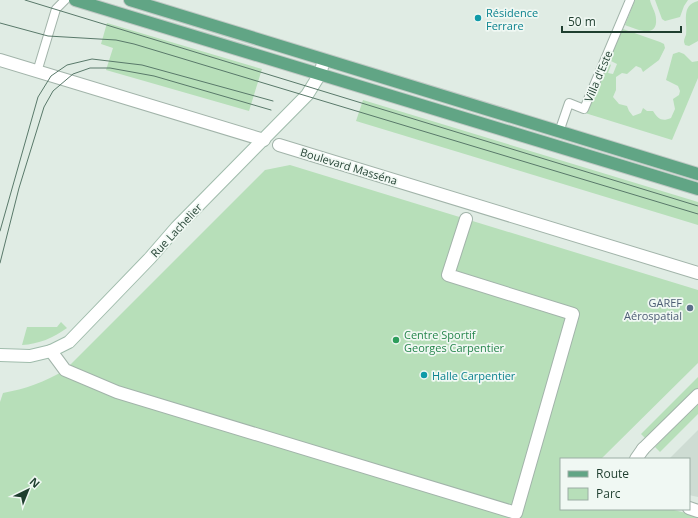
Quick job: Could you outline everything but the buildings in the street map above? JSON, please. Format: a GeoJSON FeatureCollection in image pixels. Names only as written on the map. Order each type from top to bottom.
{"type":"FeatureCollection","features":[{"type":"Feature","properties":{"kind":"main road"},"geometry":{"type":"LineString","coordinates":[[75,0],[698,189]]}},
{"type":"Feature","properties":{"kind":"main road"},"geometry":{"type":"LineString","coordinates":[[130,0],[698,174]]}},
{"type":"Feature","properties":{"kind":"street","name":"Boulevard Masséna"},"geometry":{"type":"LineString","coordinates":[[0,60],[264,140]]}},
{"type":"Feature","properties":{"kind":"street","name":"Rue Lachelier"},"geometry":{"type":"LineString","coordinates":[[0,356],[30,356],[51,351],[69,342],[150,258],[176,228],[307,95],[320,74],[324,60]]}},
{"type":"Feature","properties":{"kind":"street","name":"Boulevard Masséna"},"geometry":{"type":"LineString","coordinates":[[279,145],[698,273]]}},
{"type":"Feature","properties":{"kind":"street"},"geometry":{"type":"LineString","coordinates":[[51,351],[65,370],[117,392],[509,514],[516,513],[573,314],[448,275],[466,219]]}},
{"type":"Feature","properties":{"kind":"street"},"geometry":{"type":"LineString","coordinates":[[639,454],[698,395]]}},
{"type":"Feature","properties":{"kind":"lane"},"geometry":{"type":"LineString","coordinates":[[37,72],[56,9],[65,0]]}},
{"type":"Feature","properties":{"kind":"lane","name":"Villa d'Este"},"geometry":{"type":"LineString","coordinates":[[559,132],[569,103],[584,109],[630,0]]}},
{"type":"Feature","properties":{"kind":"lane","name":"Boulevard Masséna"},"geometry":{"type":"LineString","coordinates":[[264,140],[279,145]]}},
{"type":"Feature","properties":{"kind":"shaded area"},"geometry":{"type":"Polygon","coordinates":[[[698,430],[698,497],[690,495],[690,458],[670,458],[698,430]]]}},
{"type":"Feature","properties":{"kind":"green space"},"geometry":{"type":"Polygon","coordinates":[[[635,0],[650,0],[656,16],[656,25],[650,31],[634,29],[625,25],[635,0]]]}},
{"type":"Feature","properties":{"kind":"green space"},"geometry":{"type":"Polygon","coordinates":[[[655,0],[688,0],[680,17],[665,21],[662,19],[655,0]]]}},
{"type":"Feature","properties":{"kind":"green space"},"geometry":{"type":"Polygon","coordinates":[[[698,1],[698,41],[689,46],[685,45],[684,42],[686,35],[686,15],[689,6],[698,1]]]}},
{"type":"Feature","properties":{"kind":"green space"},"geometry":{"type":"Polygon","coordinates":[[[107,23],[262,69],[249,111],[106,70],[113,48],[101,44],[107,23]]]}},
{"type":"Feature","properties":{"kind":"green space"},"geometry":{"type":"Polygon","coordinates":[[[623,29],[660,42],[664,44],[665,48],[659,60],[643,72],[641,68],[636,66],[627,74],[622,73],[616,77],[616,90],[613,97],[619,104],[627,106],[633,116],[641,113],[643,108],[647,111],[653,111],[660,119],[665,120],[671,118],[675,109],[673,99],[679,95],[680,91],[678,86],[666,80],[673,54],[679,52],[684,54],[692,62],[698,61],[698,78],[672,140],[585,113],[608,63],[611,65],[608,73],[613,74],[617,64],[609,60],[623,29]]]}},
{"type":"Feature","properties":{"kind":"green space"},"geometry":{"type":"Polygon","coordinates":[[[363,100],[698,202],[698,225],[356,121],[363,100]]]}},
{"type":"Feature","properties":{"kind":"green space","name":"Centre Sportif Georges Carpentier"},"geometry":{"type":"Polygon","coordinates":[[[290,165],[698,290],[698,363],[602,458],[560,458],[560,510],[674,510],[698,516],[698,518],[0,518],[0,402],[3,393],[35,384],[65,370],[265,170],[290,165]]]}},
{"type":"Feature","properties":{"kind":"green space"},"geometry":{"type":"Polygon","coordinates":[[[61,322],[67,328],[56,335],[40,342],[22,345],[27,327],[57,327],[61,322]]]}},
{"type":"Feature","properties":{"kind":"green space"},"geometry":{"type":"Polygon","coordinates":[[[698,377],[698,388],[646,439],[641,434],[698,377]]]}},
{"type":"Feature","properties":{"kind":"green space"},"geometry":{"type":"Polygon","coordinates":[[[698,403],[698,414],[660,452],[655,447],[698,403]]]}},
{"type":"Feature","properties":{"kind":"tram line"},"geometry":{"type":"LineString","coordinates":[[25,0],[698,206]]}},
{"type":"Feature","properties":{"kind":"tram line"},"geometry":{"type":"LineString","coordinates":[[0,23],[48,36],[116,40],[134,44],[698,214]]}},
{"type":"Feature","properties":{"kind":"tram line"},"geometry":{"type":"LineString","coordinates":[[0,231],[38,97],[51,76],[67,65],[92,59],[142,65],[273,101]]}},
{"type":"Feature","properties":{"kind":"tram line"},"geometry":{"type":"LineString","coordinates":[[0,263],[19,188],[44,107],[53,91],[73,74],[90,68],[110,68],[154,76],[271,110]]}},
{"type":"Feature","properties":{"kind":"place","name":"Résidence Ferrare"},"geometry":{"type":"Point","coordinates":[478,18]}},
{"type":"Feature","properties":{"kind":"place","name":"GAREF Aérospatial"},"geometry":{"type":"Point","coordinates":[690,308]}},
{"type":"Feature","properties":{"kind":"place","name":"Centre Sportif Georges Carpentier"},"geometry":{"type":"Point","coordinates":[396,340]}},
{"type":"Feature","properties":{"kind":"place","name":"Halle Carpentier"},"geometry":{"type":"Point","coordinates":[424,375]}}]}
